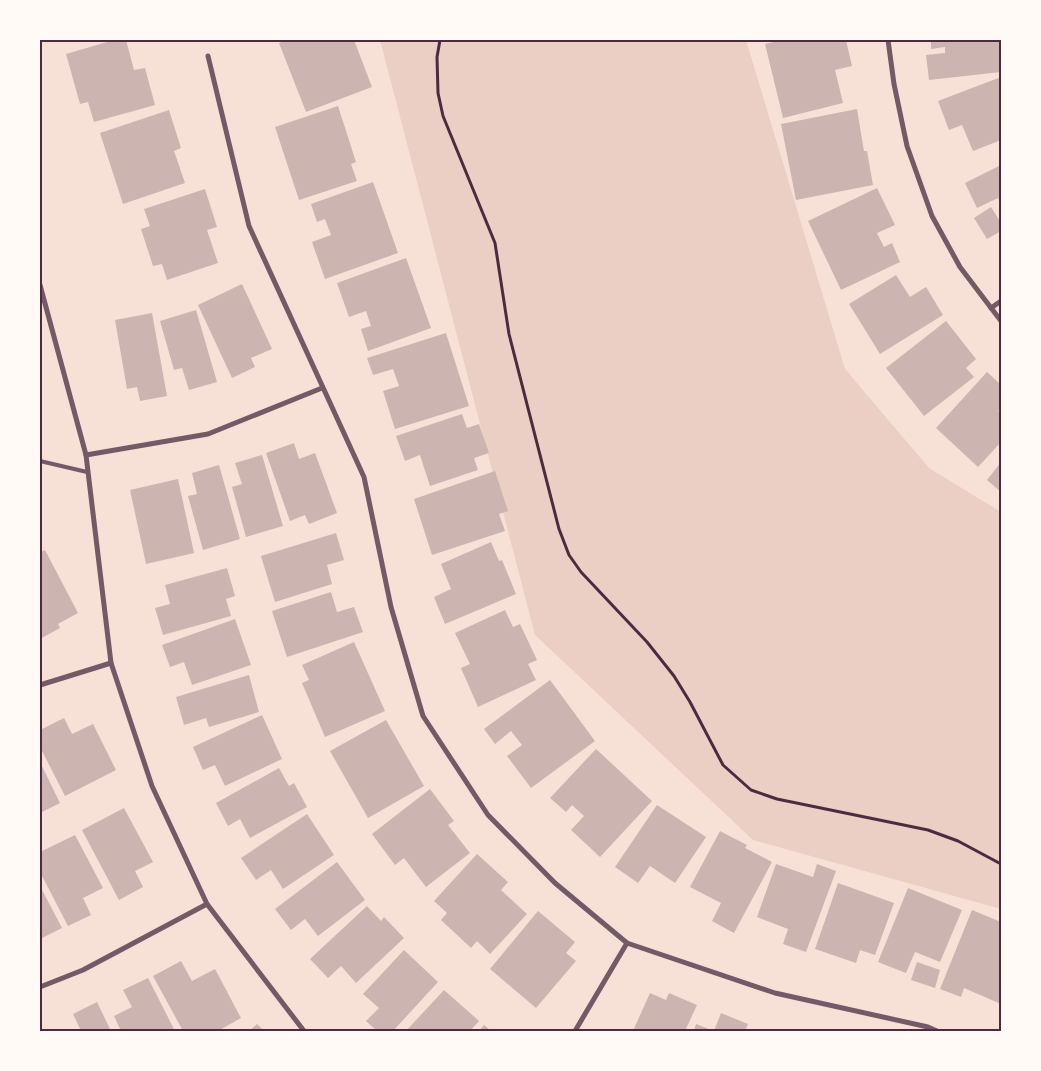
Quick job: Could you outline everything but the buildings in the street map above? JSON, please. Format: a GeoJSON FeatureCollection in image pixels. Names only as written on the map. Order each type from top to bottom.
{"type":"FeatureCollection","features":[{"type":"Feature","properties":{"kind":"street"},"geometry":{"type":"LineString","coordinates":[[888,40],[894,84],[907,146],[932,216],[960,267],[1001,321]]}},
{"type":"Feature","properties":{"kind":"street"},"geometry":{"type":"LineString","coordinates":[[208,56],[249,226],[364,477],[391,607],[423,716],[488,814],[555,883],[627,943],[775,993],[928,1027],[937,1031]]}},
{"type":"Feature","properties":{"kind":"street"},"geometry":{"type":"LineString","coordinates":[[40,285],[66,388],[86,455],[111,663],[152,786],[206,904],[304,1031]]}},
{"type":"Feature","properties":{"kind":"street"},"geometry":{"type":"LineString","coordinates":[[991,308],[1001,301]]}},
{"type":"Feature","properties":{"kind":"street"},"geometry":{"type":"LineString","coordinates":[[86,455],[208,434],[322,388]]}},
{"type":"Feature","properties":{"kind":"street"},"geometry":{"type":"LineString","coordinates":[[40,686],[111,663]]}},
{"type":"Feature","properties":{"kind":"street"},"geometry":{"type":"LineString","coordinates":[[40,987],[83,970],[206,904]]}},
{"type":"Feature","properties":{"kind":"street"},"geometry":{"type":"LineString","coordinates":[[575,1031],[627,943]]}},
{"type":"Feature","properties":{"kind":"lane"},"geometry":{"type":"LineString","coordinates":[[40,462],[88,472]]}},
{"type":"Feature","properties":{"kind":"path"},"geometry":{"type":"LineString","coordinates":[[440,40],[437,57],[438,93],[443,116],[495,243],[509,334],[559,529],[569,554],[581,572],[647,642],[674,676],[723,765],[752,790],[777,798],[928,830],[958,841],[1001,864]]}},
{"type":"Feature","properties":{"kind":"shaded area"},"geometry":{"type":"Polygon","coordinates":[[[380,40],[746,40],[845,369],[929,468],[1001,512],[1001,909],[753,840],[535,635],[380,40]]]}}]}
